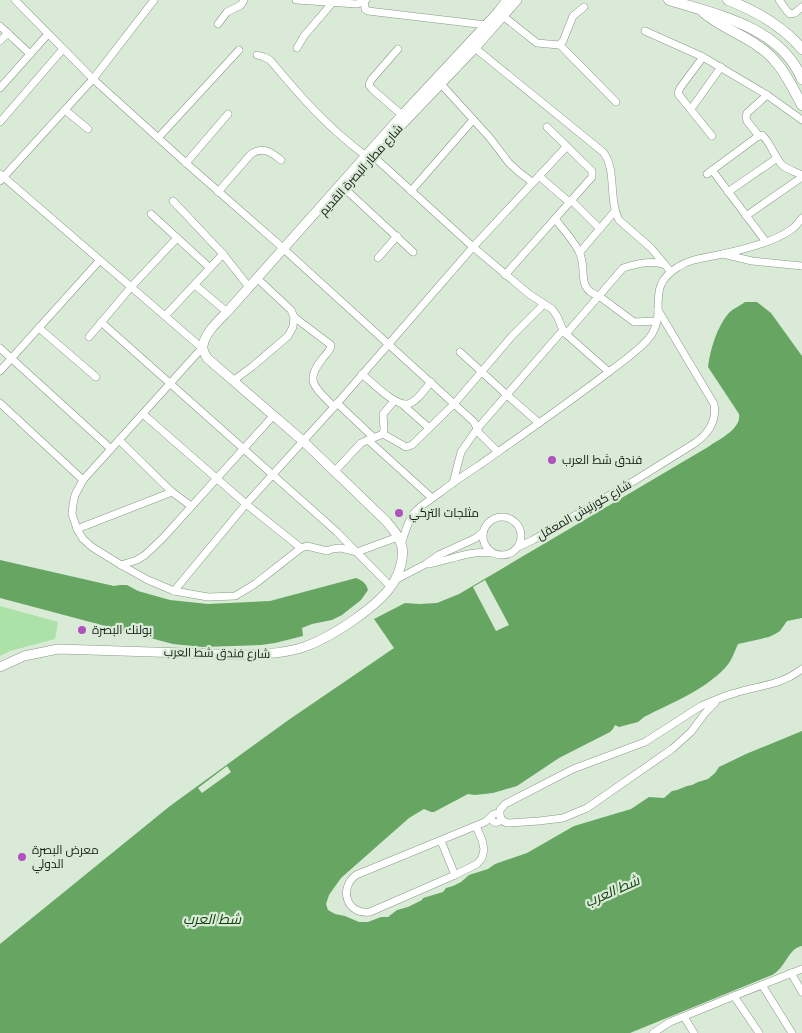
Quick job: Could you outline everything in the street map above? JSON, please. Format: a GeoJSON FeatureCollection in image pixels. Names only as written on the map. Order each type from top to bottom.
{"type":"FeatureCollection","features":[{"type":"Feature","properties":{"kind":"highway"},"geometry":{"type":"LineString","coordinates":[[669,0],[739,22],[766,37],[785,53],[801,76]]}},
{"type":"Feature","properties":{"kind":"highway"},"geometry":{"type":"LineString","coordinates":[[728,0],[764,17],[800,46]]}},
{"type":"Feature","properties":{"kind":"highway"},"geometry":{"type":"LineString","coordinates":[[700,9],[715,21],[758,45],[772,57],[783,71],[802,106]]}},
{"type":"Feature","properties":{"kind":"main road","name":"شارع مطار البصرة القديم"},"geometry":{"type":"LineString","coordinates":[[204,344],[209,332],[249,287],[344,188],[402,115],[507,0]]}},
{"type":"Feature","properties":{"kind":"main road","name":"شارع مطار البصرة القديم"},"geometry":{"type":"LineString","coordinates":[[204,344],[261,282],[285,250],[369,156],[441,84],[517,0]]}},
{"type":"Feature","properties":{"kind":"main road"},"geometry":{"type":"LineString","coordinates":[[204,344],[207,358],[303,441],[386,521],[400,541],[401,563],[393,584]]}},
{"type":"Feature","properties":{"kind":"main road","name":"شارع فندق شط العرب"},"geometry":{"type":"LineString","coordinates":[[0,667],[24,656],[58,649],[247,655],[292,650],[316,642],[336,632],[382,597],[393,584]]}},
{"type":"Feature","properties":{"kind":"street"},"geometry":{"type":"LineString","coordinates":[[15,0],[93,79],[474,422],[479,433],[498,452]]}},
{"type":"Feature","properties":{"kind":"street"},"geometry":{"type":"LineString","coordinates":[[154,0],[93,79],[1,178],[165,316],[204,344],[170,385],[83,480],[75,495],[73,504],[72,514],[77,529],[83,539],[92,547],[148,580],[174,591],[208,597],[235,596],[255,584],[301,548],[307,546],[327,551],[341,548],[357,552],[400,541],[414,513],[432,498],[609,372],[650,338],[657,321],[659,289],[671,272],[691,261],[766,242],[790,231],[802,218]]}},
{"type":"Feature","properties":{"kind":"street"},"geometry":{"type":"LineString","coordinates":[[218,24],[227,12],[241,5],[244,0]]}},
{"type":"Feature","properties":{"kind":"street"},"geometry":{"type":"LineString","coordinates":[[296,0],[358,4],[365,0],[365,9],[368,11],[486,25]]}},
{"type":"Feature","properties":{"kind":"street"},"geometry":{"type":"LineString","coordinates":[[779,0],[790,14],[795,13],[802,7]]}},
{"type":"Feature","properties":{"kind":"street"},"geometry":{"type":"LineString","coordinates":[[297,48],[301,39],[333,2]]}},
{"type":"Feature","properties":{"kind":"street"},"geometry":{"type":"LineString","coordinates":[[560,45],[563,42],[573,16],[584,7]]}},
{"type":"Feature","properties":{"kind":"street"},"geometry":{"type":"LineString","coordinates":[[503,16],[537,43],[560,45],[616,102]]}},
{"type":"Feature","properties":{"kind":"street"},"geometry":{"type":"LineString","coordinates":[[0,26],[30,54]]}},
{"type":"Feature","properties":{"kind":"street"},"geometry":{"type":"LineString","coordinates":[[645,31],[703,56],[802,120]]}},
{"type":"Feature","properties":{"kind":"street"},"geometry":{"type":"LineString","coordinates":[[0,42],[8,33]]}},
{"type":"Feature","properties":{"kind":"street"},"geometry":{"type":"LineString","coordinates":[[0,88],[48,34]]}},
{"type":"Feature","properties":{"kind":"street"},"geometry":{"type":"LineString","coordinates":[[475,48],[603,152],[610,164],[615,211],[619,220],[651,248],[671,272]]}},
{"type":"Feature","properties":{"kind":"street"},"geometry":{"type":"LineString","coordinates":[[0,122],[64,49]]}},
{"type":"Feature","properties":{"kind":"street"},"geometry":{"type":"LineString","coordinates":[[398,49],[371,80],[369,85],[402,115]]}},
{"type":"Feature","properties":{"kind":"street"},"geometry":{"type":"LineString","coordinates":[[158,138],[239,50]]}},
{"type":"Feature","properties":{"kind":"street"},"geometry":{"type":"LineString","coordinates":[[257,55],[270,60],[297,92],[348,143],[369,156],[411,191],[473,248],[529,294],[552,309],[565,332],[609,372]]}},
{"type":"Feature","properties":{"kind":"street"},"geometry":{"type":"LineString","coordinates":[[703,56],[678,92],[712,136]]}},
{"type":"Feature","properties":{"kind":"street"},"geometry":{"type":"LineString","coordinates":[[691,109],[721,67]]}},
{"type":"Feature","properties":{"kind":"street"},"geometry":{"type":"LineString","coordinates":[[441,84],[494,143],[509,163],[532,182]]}},
{"type":"Feature","properties":{"kind":"street"},"geometry":{"type":"LineString","coordinates":[[746,216],[802,176],[781,164],[764,137],[762,135],[759,136],[747,121],[747,113],[766,95]]}},
{"type":"Feature","properties":{"kind":"street"},"geometry":{"type":"LineString","coordinates":[[65,110],[88,129]]}},
{"type":"Feature","properties":{"kind":"street"},"geometry":{"type":"LineString","coordinates":[[186,163],[228,114]]}},
{"type":"Feature","properties":{"kind":"street"},"geometry":{"type":"LineString","coordinates":[[411,191],[473,120]]}},
{"type":"Feature","properties":{"kind":"street"},"geometry":{"type":"LineString","coordinates":[[506,275],[590,179],[592,174],[590,169],[547,127]]}},
{"type":"Feature","properties":{"kind":"street"},"geometry":{"type":"LineString","coordinates":[[759,136],[710,172],[728,192],[766,242]]}},
{"type":"Feature","properties":{"kind":"street"},"geometry":{"type":"LineString","coordinates":[[174,591],[246,504],[532,182],[567,146]]}},
{"type":"Feature","properties":{"kind":"street"},"geometry":{"type":"LineString","coordinates":[[218,192],[254,152],[265,150],[281,160]]}},
{"type":"Feature","properties":{"kind":"street"},"geometry":{"type":"LineString","coordinates":[[728,192],[777,158]]}},
{"type":"Feature","properties":{"kind":"street"},"geometry":{"type":"LineString","coordinates":[[539,176],[600,229]]}},
{"type":"Feature","properties":{"kind":"street"},"geometry":{"type":"LineString","coordinates":[[344,188],[413,252]]}},
{"type":"Feature","properties":{"kind":"street"},"geometry":{"type":"LineString","coordinates":[[173,201],[223,254],[249,287]]}},
{"type":"Feature","properties":{"kind":"street"},"geometry":{"type":"LineString","coordinates":[[580,252],[615,211]]}},
{"type":"Feature","properties":{"kind":"street"},"geometry":{"type":"LineString","coordinates":[[151,214],[210,268]]}},
{"type":"Feature","properties":{"kind":"street"},"geometry":{"type":"LineString","coordinates":[[555,219],[580,252],[582,275],[588,291],[599,296],[634,322],[657,321]]}},
{"type":"Feature","properties":{"kind":"street"},"geometry":{"type":"LineString","coordinates":[[378,258],[397,236]]}},
{"type":"Feature","properties":{"kind":"street"},"geometry":{"type":"LineString","coordinates":[[89,337],[177,238]]}},
{"type":"Feature","properties":{"kind":"street"},"geometry":{"type":"LineString","coordinates":[[165,316],[223,254]]}},
{"type":"Feature","properties":{"kind":"street"},"geometry":{"type":"LineString","coordinates":[[723,254],[752,261],[802,266]]}},
{"type":"Feature","properties":{"kind":"street"},"geometry":{"type":"LineString","coordinates":[[0,371],[100,260]]}},
{"type":"Feature","properties":{"kind":"street"},"geometry":{"type":"LineString","coordinates":[[453,483],[461,452],[477,429],[623,268],[651,262],[665,264]]}},
{"type":"Feature","properties":{"kind":"street"},"geometry":{"type":"LineString","coordinates":[[234,380],[288,336],[293,327],[294,317],[291,310],[261,282]]}},
{"type":"Feature","properties":{"kind":"street"},"geometry":{"type":"LineString","coordinates":[[195,285],[227,312]]}},
{"type":"Feature","properties":{"kind":"street"},"geometry":{"type":"LineString","coordinates":[[335,471],[360,443],[370,438],[383,434],[406,447],[412,445],[454,404],[512,336],[544,304]]}},
{"type":"Feature","properties":{"kind":"street","name":"شارع كورنيش المعقل"},"geometry":{"type":"LineString","coordinates":[[518,547],[680,453],[700,440],[712,427],[715,416],[714,404],[658,310]]}},
{"type":"Feature","properties":{"kind":"street"},"geometry":{"type":"LineString","coordinates":[[294,317],[331,344],[330,349],[315,369],[313,377],[314,386],[432,498]]}},
{"type":"Feature","properties":{"kind":"street"},"geometry":{"type":"LineString","coordinates":[[101,322],[393,584],[439,555],[476,538],[492,520],[507,517],[516,522],[521,532],[518,547],[515,551],[505,555],[485,552],[474,553],[426,564]]}},
{"type":"Feature","properties":{"kind":"street"},"geometry":{"type":"LineString","coordinates":[[39,328],[96,377]]}},
{"type":"Feature","properties":{"kind":"street"},"geometry":{"type":"LineString","coordinates":[[0,348],[112,448]]}},
{"type":"Feature","properties":{"kind":"street"},"geometry":{"type":"LineString","coordinates":[[460,352],[539,422]]}},
{"type":"Feature","properties":{"kind":"street"},"geometry":{"type":"LineString","coordinates":[[362,374],[394,401],[402,404],[408,404],[415,400],[431,382]]}},
{"type":"Feature","properties":{"kind":"street"},"geometry":{"type":"LineString","coordinates":[[383,434],[382,414],[394,401]]}},
{"type":"Feature","properties":{"kind":"street"},"geometry":{"type":"LineString","coordinates":[[0,403],[83,480]]}},
{"type":"Feature","properties":{"kind":"street"},"geometry":{"type":"LineString","coordinates":[[402,404],[429,428]]}},
{"type":"Feature","properties":{"kind":"street"},"geometry":{"type":"LineString","coordinates":[[143,414],[246,504],[301,548]]}},
{"type":"Feature","properties":{"kind":"street"},"geometry":{"type":"LineString","coordinates":[[121,565],[145,556],[274,415]]}},
{"type":"Feature","properties":{"kind":"street"},"geometry":{"type":"LineString","coordinates":[[119,440],[172,492],[191,506]]}},
{"type":"Feature","properties":{"kind":"street"},"geometry":{"type":"LineString","coordinates":[[77,529],[172,492]]}},
{"type":"Feature","properties":{"kind":"street"},"geometry":{"type":"LineString","coordinates":[[483,532],[484,543],[495,554]]}},
{"type":"Feature","properties":{"kind":"street"},"geometry":{"type":"LineString","coordinates":[[476,826],[484,845],[484,853],[477,864],[455,876],[370,912],[358,910],[348,902],[347,889],[350,881],[356,875],[485,822],[497,818],[502,807],[512,800],[573,769],[645,742],[702,706],[735,692],[772,684],[790,677],[802,669]]}},
{"type":"Feature","properties":{"kind":"street"},"geometry":{"type":"LineString","coordinates":[[497,818],[508,823],[539,821],[564,818],[587,808],[672,749],[691,732],[708,709],[719,699]]}},
{"type":"Feature","properties":{"kind":"street"},"geometry":{"type":"LineString","coordinates":[[441,841],[455,876]]}},
{"type":"Feature","properties":{"kind":"street"},"geometry":{"type":"LineString","coordinates":[[654,1033],[670,1022],[802,969]]}},
{"type":"Feature","properties":{"kind":"street"},"geometry":{"type":"LineString","coordinates":[[791,973],[802,992]]}},
{"type":"Feature","properties":{"kind":"street"},"geometry":{"type":"LineString","coordinates":[[762,985],[792,1033]]}},
{"type":"Feature","properties":{"kind":"street"},"geometry":{"type":"LineString","coordinates":[[734,996],[759,1033]]}},
{"type":"Feature","properties":{"kind":"street"},"geometry":{"type":"LineString","coordinates":[[684,1017],[694,1033]]}},
{"type":"Feature","properties":{"kind":"shaded area"},"geometry":{"type":"Polygon","coordinates":[[[0,606],[58,622],[55,639],[10,651],[0,656],[0,606]]]}},
{"type":"Feature","properties":{"kind":"water","name":"شط العرب"},"geometry":{"type":"Polygon","coordinates":[[[745,302],[757,302],[771,313],[802,356],[802,618],[787,621],[780,631],[769,637],[738,644],[725,668],[697,690],[644,717],[638,722],[619,727],[615,725],[610,732],[559,758],[517,786],[493,793],[468,794],[434,812],[424,809],[409,818],[341,878],[329,895],[326,904],[328,910],[335,914],[359,922],[368,922],[381,917],[388,917],[397,910],[408,907],[423,898],[443,892],[446,888],[461,882],[469,875],[527,853],[574,826],[631,809],[649,797],[664,798],[672,791],[708,779],[719,767],[802,731],[802,946],[790,954],[777,972],[630,1033],[0,1033],[0,944],[170,806],[287,721],[394,648],[374,619],[405,603],[437,603],[459,594],[708,447],[733,429],[739,419],[739,414],[708,367],[712,346],[724,319],[730,312],[745,302]]]}},
{"type":"Feature","properties":{"kind":"water"},"geometry":{"type":"Polygon","coordinates":[[[0,560],[114,586],[127,585],[138,591],[170,600],[208,604],[270,601],[356,578],[364,582],[368,590],[361,600],[342,615],[332,620],[302,628],[303,636],[261,645],[202,647],[173,644],[0,598],[0,560]]]}},
{"type":"Feature","properties":{"kind":"pier"},"geometry":{"type":"Polygon","coordinates":[[[485,580],[509,625],[496,631],[473,587],[485,580]]]}},
{"type":"Feature","properties":{"kind":"pier"},"geometry":{"type":"Polygon","coordinates":[[[227,766],[231,772],[202,793],[198,788],[227,766]]]}},
{"type":"Feature","properties":{"kind":"place","name":"فندق شط العرب"},"geometry":{"type":"Point","coordinates":[552,460]}},
{"type":"Feature","properties":{"kind":"place","name":"مثلجات التركي"},"geometry":{"type":"Point","coordinates":[399,513]}},
{"type":"Feature","properties":{"kind":"place","name":"بولنك البصرة"},"geometry":{"type":"Point","coordinates":[82,630]}},
{"type":"Feature","properties":{"kind":"place","name":"معرض البصرة الدولي"},"geometry":{"type":"Point","coordinates":[22,857]}}]}
